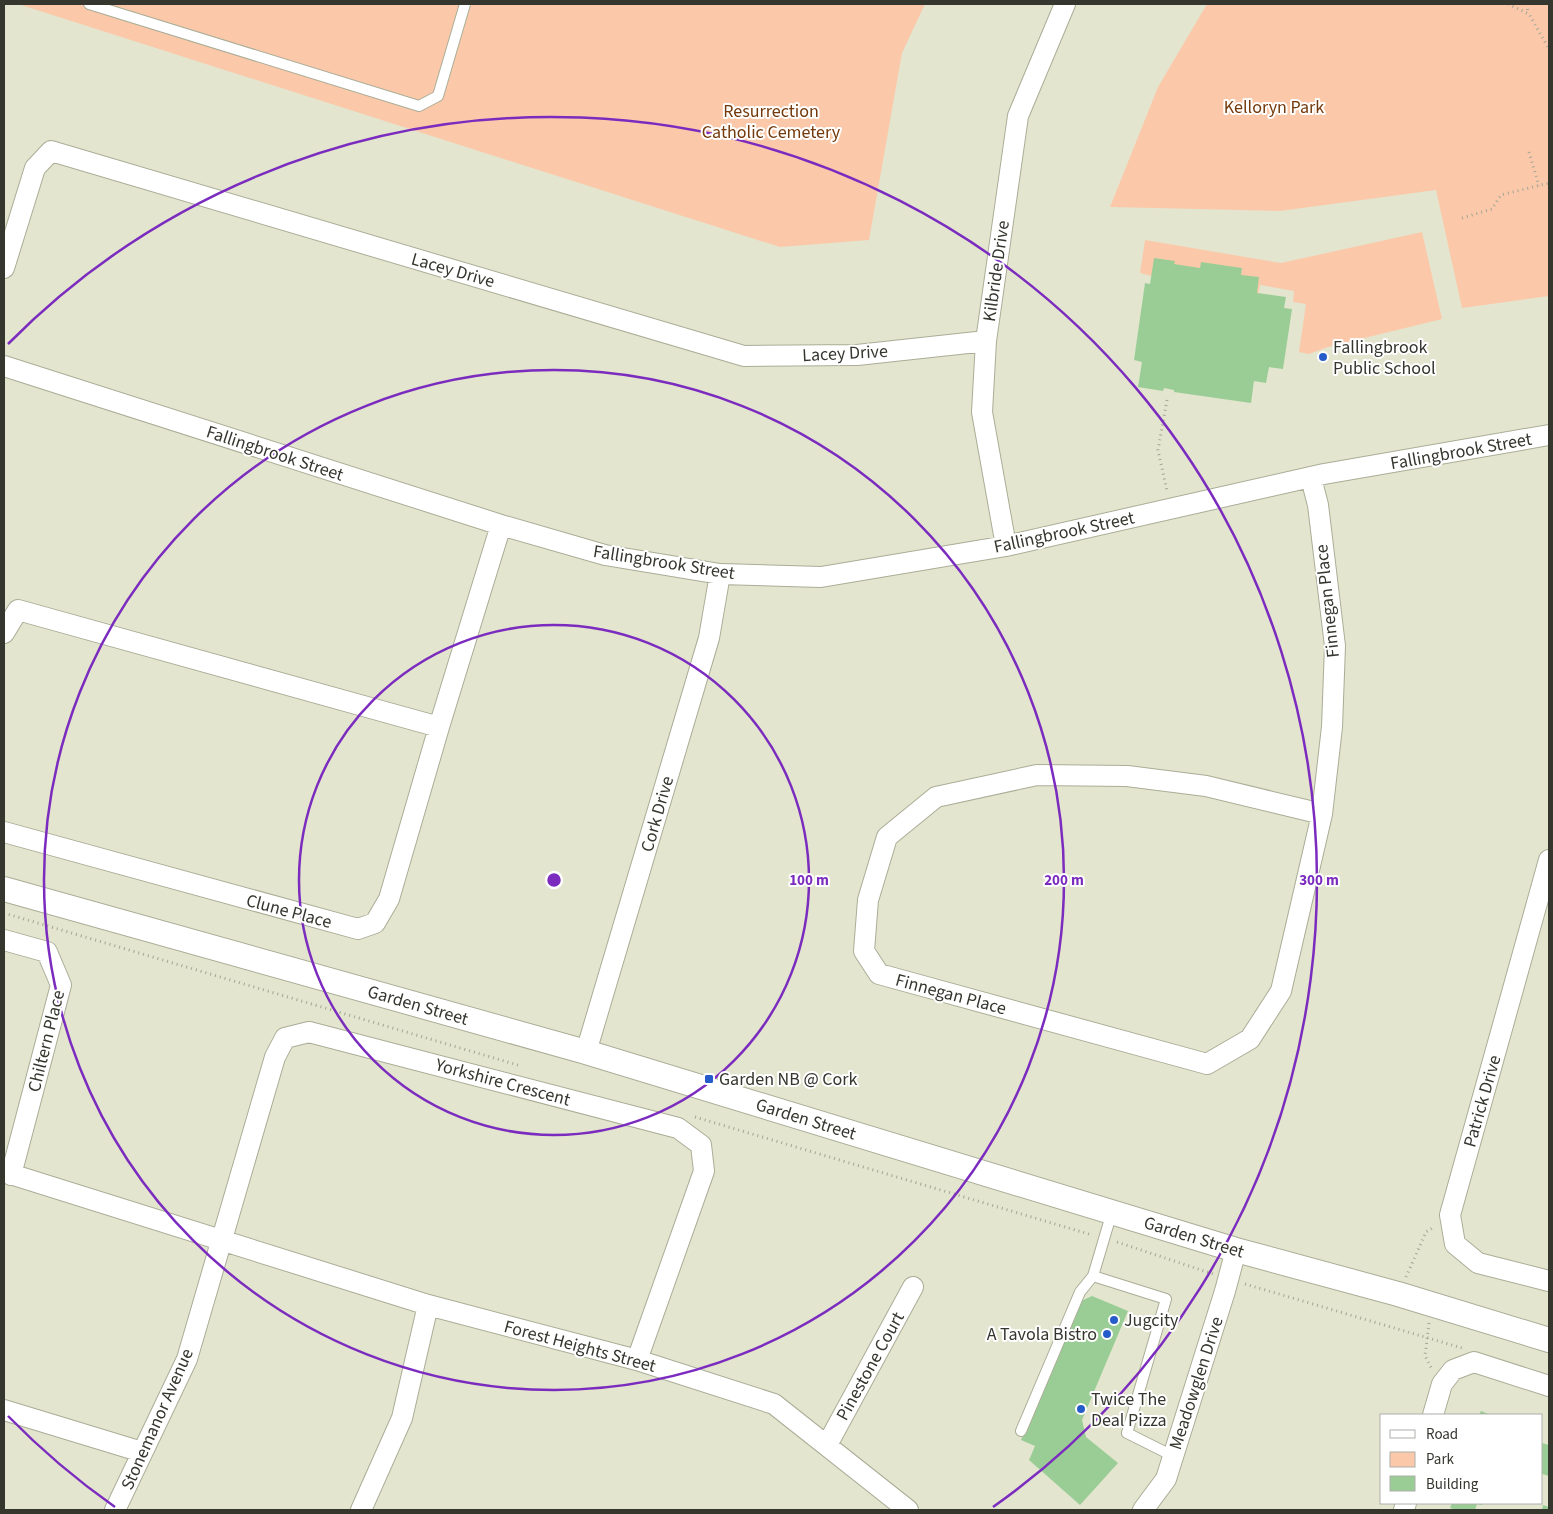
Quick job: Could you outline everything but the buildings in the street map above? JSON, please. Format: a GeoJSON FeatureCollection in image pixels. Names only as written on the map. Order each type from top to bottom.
{"type":"FeatureCollection","features":[{"type":"Feature","properties":{"kind":"street","name":"Kilbride Drive"},"geometry":{"type":"LineString","coordinates":[[1006,546],[982,412],[986,340],[1018,116],[1065,4]]}},
{"type":"Feature","properties":{"kind":"street","name":"Lacey Drive"},"geometry":{"type":"LineString","coordinates":[[4,268],[35,168],[50,151],[744,356],[857,355],[986,340]]}},
{"type":"Feature","properties":{"kind":"street","name":"Fallingbrook Street"},"geometry":{"type":"LineString","coordinates":[[4,366],[501,525],[605,555],[720,574],[821,577],[1006,546],[1311,478],[1549,436]]}},
{"type":"Feature","properties":{"kind":"street","name":"Finnegan Place"},"geometry":{"type":"LineString","coordinates":[[1311,478],[1318,505],[1334,646],[1332,727],[1322,814],[1281,991],[1250,1039],[1207,1064],[879,974],[864,951],[868,900],[887,838],[936,798],[1037,775],[1127,776],[1206,786],[1322,814]]}},
{"type":"Feature","properties":{"kind":"street","name":"Clune Place"},"geometry":{"type":"LineString","coordinates":[[4,832],[358,929],[375,923],[389,898],[501,525]]}},
{"type":"Feature","properties":{"kind":"street","name":"Cork Drive"},"geometry":{"type":"LineString","coordinates":[[586,1052],[709,638],[720,574]]}},
{"type":"Feature","properties":{"kind":"street"},"geometry":{"type":"LineString","coordinates":[[4,633],[18,610],[439,727]]}},
{"type":"Feature","properties":{"kind":"street","name":"Patrick Drive"},"geometry":{"type":"LineString","coordinates":[[1549,860],[1450,1215],[1455,1244],[1478,1263],[1549,1281]]}},
{"type":"Feature","properties":{"kind":"street","name":"Garden Street"},"geometry":{"type":"LineString","coordinates":[[4,889],[586,1052],[1236,1250],[1398,1294],[1549,1340]]}},
{"type":"Feature","properties":{"kind":"street","name":"Chiltern Place"},"geometry":{"type":"LineString","coordinates":[[4,940],[47,952],[61,985],[7,1174],[221,1240]]}},
{"type":"Feature","properties":{"kind":"street","name":"Yorkshire Crescent"},"geometry":{"type":"LineString","coordinates":[[221,1240],[274,1057],[285,1038],[309,1032],[678,1128],[701,1145],[704,1171],[637,1360]]}},
{"type":"Feature","properties":{"kind":"street","name":"Forest Heights Street"},"geometry":{"type":"LineString","coordinates":[[221,1240],[428,1305],[637,1360],[774,1404],[908,1510]]}},
{"type":"Feature","properties":{"kind":"street","name":"Stonemanor Avenue"},"geometry":{"type":"LineString","coordinates":[[115,1510],[187,1359],[221,1240]]}},
{"type":"Feature","properties":{"kind":"street","name":"Meadowglen Drive"},"geometry":{"type":"LineString","coordinates":[[1143,1510],[1166,1479],[1229,1279],[1236,1250]]}},
{"type":"Feature","properties":{"kind":"street","name":"Pinestone Court"},"geometry":{"type":"LineString","coordinates":[[827,1445],[913,1288]]}},
{"type":"Feature","properties":{"kind":"street"},"geometry":{"type":"LineString","coordinates":[[363,1510],[402,1418],[428,1305]]}},
{"type":"Feature","properties":{"kind":"street"},"geometry":{"type":"LineString","coordinates":[[1433,1414],[1442,1384],[1454,1370],[1474,1362],[1549,1386]]}},
{"type":"Feature","properties":{"kind":"street"},"geometry":{"type":"LineString","coordinates":[[4,1410],[142,1452]]}},
{"type":"Feature","properties":{"kind":"lane"},"geometry":{"type":"LineString","coordinates":[[89,4],[419,106],[438,96],[465,4]]}},
{"type":"Feature","properties":{"kind":"lane"},"geometry":{"type":"LineString","coordinates":[[1021,1431],[1080,1292],[1093,1276],[1112,1212]]}},
{"type":"Feature","properties":{"kind":"lane"},"geometry":{"type":"LineString","coordinates":[[1093,1276],[1166,1299],[1127,1433],[1173,1456]]}},
{"type":"Feature","properties":{"kind":"path"},"geometry":{"type":"LineString","coordinates":[[1508,4],[1528,14]]}},
{"type":"Feature","properties":{"kind":"path"},"geometry":{"type":"LineString","coordinates":[[1527,4],[1528,14],[1549,49]]}},
{"type":"Feature","properties":{"kind":"path"},"geometry":{"type":"LineString","coordinates":[[1529,152],[1539,186]]}},
{"type":"Feature","properties":{"kind":"path"},"geometry":{"type":"LineString","coordinates":[[1462,218],[1492,209],[1501,195],[1549,183]]}},
{"type":"Feature","properties":{"kind":"path"},"geometry":{"type":"LineString","coordinates":[[1167,400],[1158,450],[1172,509]]}},
{"type":"Feature","properties":{"kind":"path"},"geometry":{"type":"LineString","coordinates":[[4,913],[527,1068]]}},
{"type":"Feature","properties":{"kind":"path"},"geometry":{"type":"LineString","coordinates":[[689,1115],[1104,1238],[1229,1279],[1465,1348]]}},
{"type":"Feature","properties":{"kind":"path"},"geometry":{"type":"LineString","coordinates":[[1398,1294],[1426,1232],[1450,1215]]}},
{"type":"Feature","properties":{"kind":"path"},"geometry":{"type":"LineString","coordinates":[[1432,1304],[1424,1356],[1442,1384]]}},
{"type":"Feature","properties":{"kind":"green space","name":"Resurrection Catholic Cemetery"},"geometry":{"type":"Polygon","coordinates":[[[18,4],[925,4],[902,53],[869,240],[780,247],[18,4]]]}},
{"type":"Feature","properties":{"kind":"green space","name":"Kelloryn Park"},"geometry":{"type":"Polygon","coordinates":[[[1207,4],[1549,4],[1549,296],[1462,308],[1436,190],[1280,211],[1110,207],[1158,87],[1207,4]]]}},
{"type":"Feature","properties":{"kind":"green space"},"geometry":{"type":"Polygon","coordinates":[[[1422,232],[1442,319],[1328,347],[1309,354],[1299,352],[1306,304],[1293,302],[1294,291],[1260,285],[1257,303],[1140,273],[1145,240],[1281,263],[1422,232]]]}},
{"type":"Feature","properties":{"kind":"place","name":"Fallingbrook Public School"},"geometry":{"type":"Point","coordinates":[1323,357]}},
{"type":"Feature","properties":{"kind":"place","name":"Garden NB @ Cork"},"geometry":{"type":"Point","coordinates":[709,1079]}},
{"type":"Feature","properties":{"kind":"place","name":"Jugcity"},"geometry":{"type":"Point","coordinates":[1114,1320]}},
{"type":"Feature","properties":{"kind":"place","name":"A Tavola Bistro"},"geometry":{"type":"Point","coordinates":[1107,1334]}},
{"type":"Feature","properties":{"kind":"place","name":"Twice The Deal Pizza"},"geometry":{"type":"Point","coordinates":[1081,1409]}}]}
